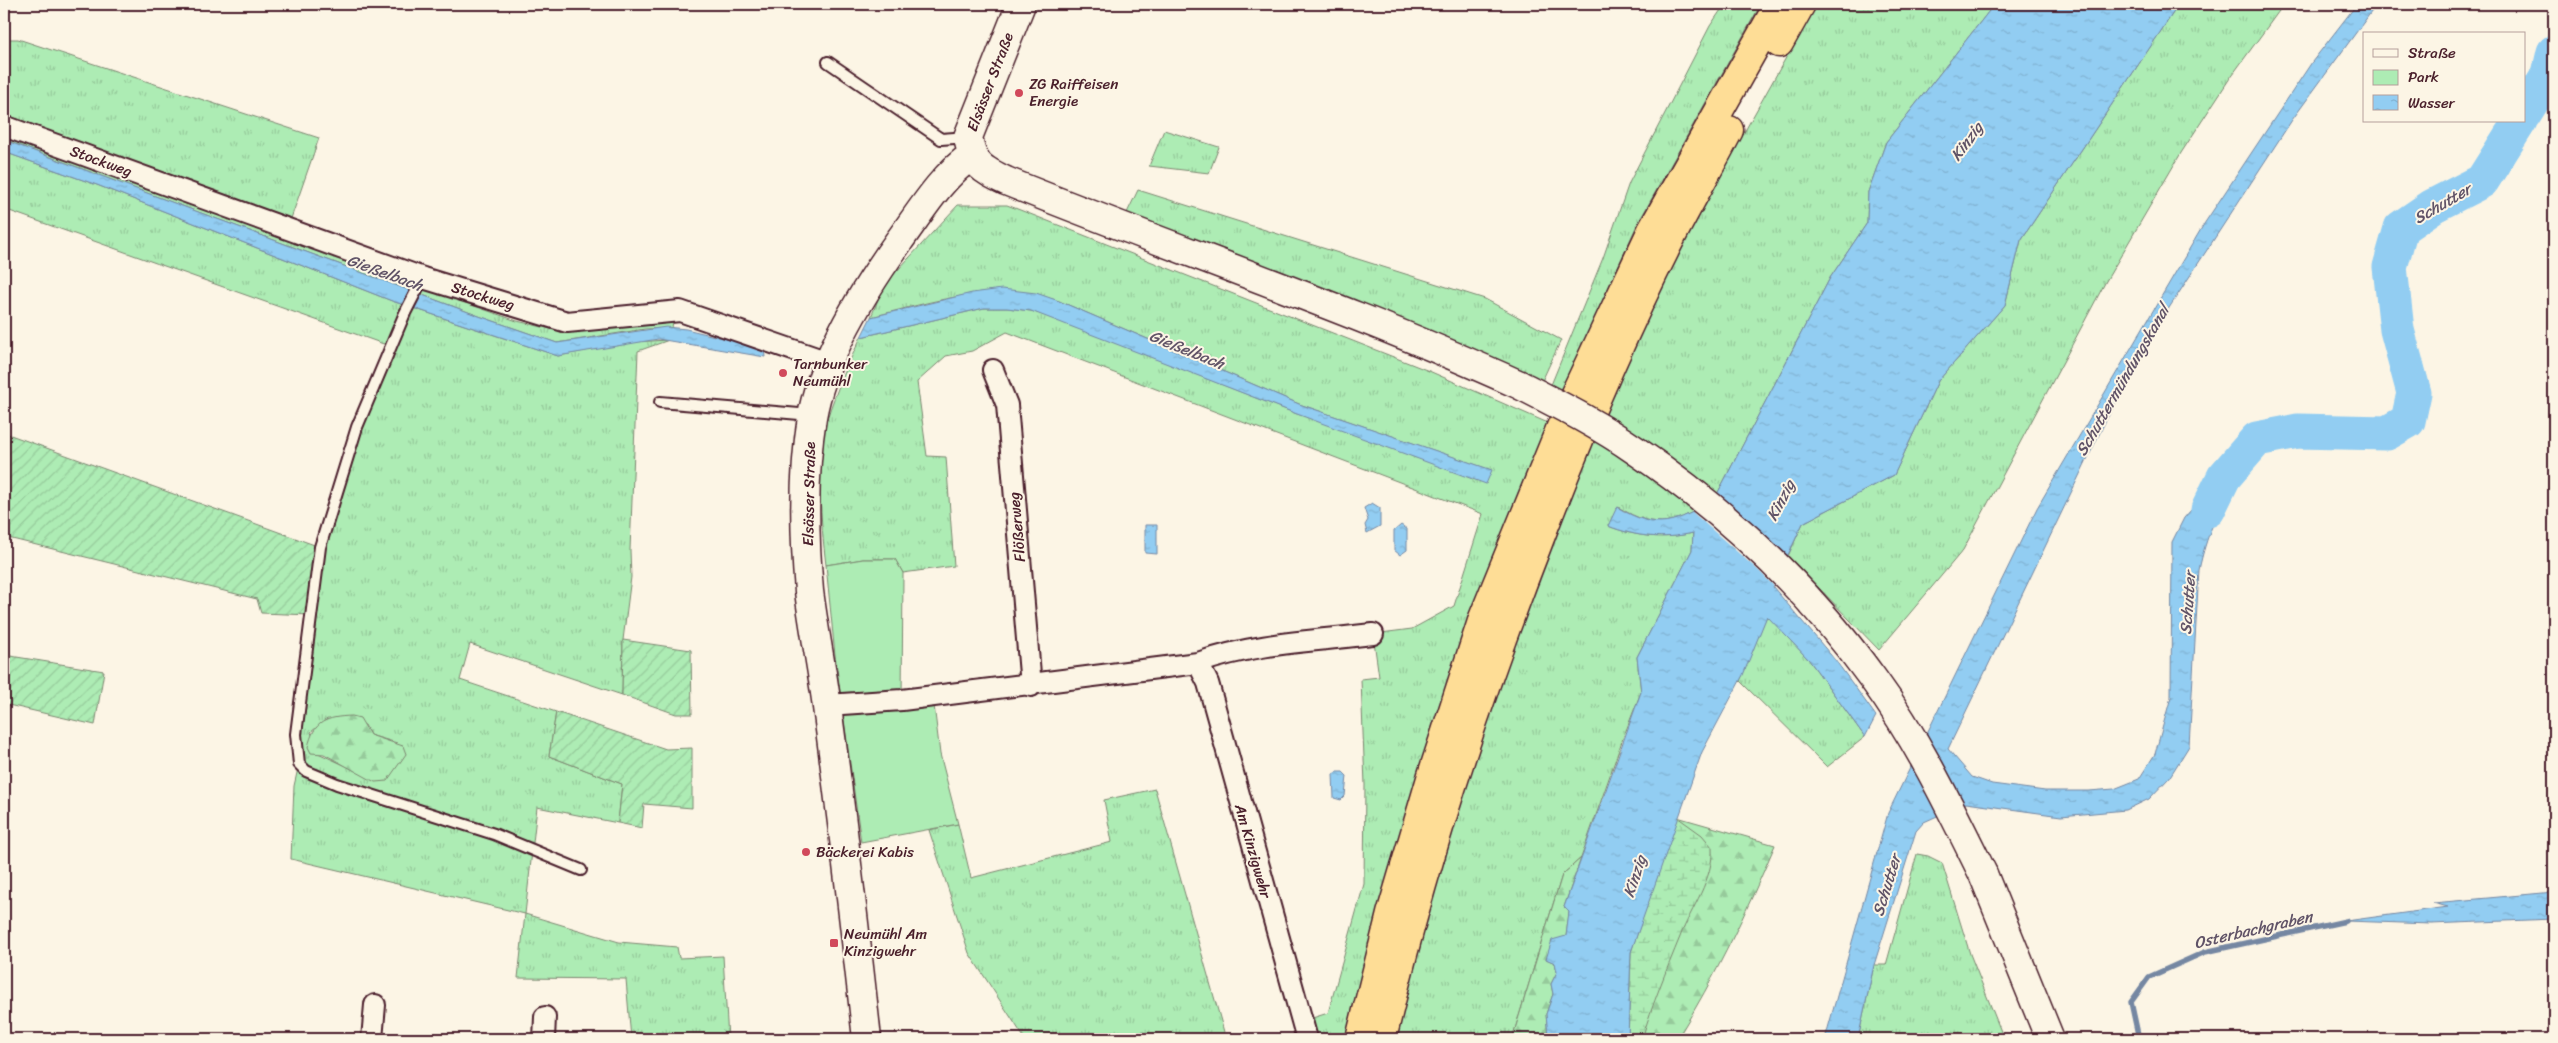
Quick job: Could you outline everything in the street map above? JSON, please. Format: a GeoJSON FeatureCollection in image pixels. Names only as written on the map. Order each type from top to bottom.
{"type":"FeatureCollection","features":[{"type":"Feature","properties":{"kind":"highway"},"geometry":{"type":"LineString","coordinates":[[1360,1039],[1396,895],[1432,775],[1486,608],[1572,400],[1652,230],[1779,4]]}},
{"type":"Feature","properties":{"kind":"highway"},"geometry":{"type":"LineString","coordinates":[[1382,1039],[1413,916],[1453,781],[1507,622],[1593,404],[1673,234],[1801,4]]}},
{"type":"Feature","properties":{"kind":"street","name":"Elsässer Straße"},"geometry":{"type":"LineString","coordinates":[[867,1039],[827,705],[810,591],[806,524],[807,462],[812,416],[828,362],[876,272],[937,189],[959,165],[970,146],[1021,4]]}},
{"type":"Feature","properties":{"kind":"street","name":"Stockweg"},"geometry":{"type":"LineString","coordinates":[[4,126],[420,284],[567,322],[680,311],[828,362]]}},
{"type":"Feature","properties":{"kind":"street"},"geometry":{"type":"LineString","coordinates":[[970,146],[982,169],[1006,181],[1468,362],[1520,385],[1634,450],[1686,486],[1745,537],[1816,606],[1870,673],[1902,722],[1953,812],[1983,874],[2050,1039]]}},
{"type":"Feature","properties":{"kind":"street","name":"Flößerweg"},"geometry":{"type":"LineString","coordinates":[[993,370],[1007,405],[1031,686]]}},
{"type":"Feature","properties":{"kind":"street"},"geometry":{"type":"LineString","coordinates":[[827,705],[902,700],[1031,686],[1198,663],[1221,655],[1259,648],[1373,634]]}},
{"type":"Feature","properties":{"kind":"street","name":"Am Kinzigwehr"},"geometry":{"type":"LineString","coordinates":[[1198,663],[1208,683],[1307,1039]]}},
{"type":"Feature","properties":{"kind":"street"},"geometry":{"type":"LineString","coordinates":[[372,1039],[374,1005]]}},
{"type":"Feature","properties":{"kind":"street"},"geometry":{"type":"LineString","coordinates":[[544,1039],[545,1016]]}},
{"type":"Feature","properties":{"kind":"lane"},"geometry":{"type":"LineString","coordinates":[[828,62],[941,139],[970,146]]}},
{"type":"Feature","properties":{"kind":"lane"},"geometry":{"type":"LineString","coordinates":[[420,284],[405,313],[357,427],[320,547],[296,734],[299,764],[306,771],[337,784],[494,834],[581,870]]}},
{"type":"Feature","properties":{"kind":"lane"},"geometry":{"type":"LineString","coordinates":[[660,402],[812,416]]}},
{"type":"Feature","properties":{"kind":"green space"},"geometry":{"type":"Polygon","coordinates":[[[1725,4],[1761,4],[1637,225],[1561,391],[1551,385],[1603,258],[1629,183],[1710,26],[1725,4]]]}},
{"type":"Feature","properties":{"kind":"green space"},"geometry":{"type":"Polygon","coordinates":[[[1816,4],[1991,4],[1989,11],[1886,142],[1868,192],[1867,223],[1830,278],[1714,500],[1688,514],[1667,522],[1645,520],[1618,507],[1608,526],[1629,533],[1661,537],[1693,533],[1692,550],[1637,657],[1641,692],[1581,858],[1562,875],[1512,1039],[1393,1039],[1465,779],[1521,619],[1604,409],[1685,238],[1816,4]]]}},
{"type":"Feature","properties":{"kind":"green space"},"geometry":{"type":"Polygon","coordinates":[[[2179,4],[2284,4],[2230,78],[2181,153],[2106,281],[1963,550],[1879,650],[1788,556],[1803,523],[1894,475],[1938,381],[2005,305],[2021,240],[2179,4]]]}},
{"type":"Feature","properties":{"kind":"green space"},"geometry":{"type":"Polygon","coordinates":[[[4,39],[18,39],[319,138],[286,233],[409,283],[517,321],[568,333],[673,320],[672,328],[645,329],[557,343],[479,316],[4,140],[4,39]]]}},
{"type":"Feature","properties":{"kind":"green space"},"geometry":{"type":"Polygon","coordinates":[[[1164,130],[1219,147],[1209,173],[1149,166],[1164,130]]]}},
{"type":"Feature","properties":{"kind":"green space"},"geometry":{"type":"Polygon","coordinates":[[[4,152],[97,185],[392,301],[558,356],[633,342],[669,340],[638,351],[630,550],[631,577],[623,640],[622,695],[470,644],[460,680],[556,712],[549,756],[622,784],[618,823],[537,807],[525,914],[291,859],[294,786],[299,764],[296,753],[314,598],[339,483],[392,347],[4,209],[4,152]],[[327,719],[311,732],[318,753],[355,770],[397,743],[370,735],[365,725],[327,719]]]}},
{"type":"Feature","properties":{"kind":"green space"},"geometry":{"type":"Polygon","coordinates":[[[1138,190],[1485,299],[1561,340],[1542,381],[1478,351],[1126,215],[1138,190]]]}},
{"type":"Feature","properties":{"kind":"green space"},"geometry":{"type":"Polygon","coordinates":[[[958,205],[1007,205],[1429,371],[1548,423],[1488,574],[1435,727],[1387,882],[1346,1039],[1307,1039],[1303,1021],[1328,1013],[1364,884],[1365,785],[1361,679],[1379,677],[1373,634],[1412,629],[1454,606],[1483,514],[1007,332],[972,351],[946,356],[917,382],[927,456],[946,457],[954,566],[903,573],[895,559],[863,559],[826,565],[822,530],[820,473],[823,436],[827,419],[842,378],[861,337],[984,308],[1007,308],[1031,311],[1052,318],[1297,414],[1491,470],[1299,404],[1059,301],[1036,295],[988,293],[965,296],[871,317],[884,285],[958,205]]]}},
{"type":"Feature","properties":{"kind":"green space"},"geometry":{"type":"Polygon","coordinates":[[[5,433],[320,547],[311,615],[261,613],[257,599],[4,537],[5,433]]]}},
{"type":"Feature","properties":{"kind":"green space"},"geometry":{"type":"Polygon","coordinates":[[[863,559],[895,559],[903,573],[902,700],[933,697],[940,754],[958,824],[861,842],[835,655],[826,565],[863,559]]]}},
{"type":"Feature","properties":{"kind":"green space"},"geometry":{"type":"Polygon","coordinates":[[[1767,615],[1809,660],[1865,737],[1827,767],[1740,681],[1767,615]]]}},
{"type":"Feature","properties":{"kind":"green space"},"geometry":{"type":"Polygon","coordinates":[[[623,640],[691,650],[692,714],[676,714],[622,695],[623,640]]]}},
{"type":"Feature","properties":{"kind":"green space"},"geometry":{"type":"Polygon","coordinates":[[[4,655],[104,671],[95,725],[4,704],[4,655]]]}},
{"type":"Feature","properties":{"kind":"green space"},"geometry":{"type":"Polygon","coordinates":[[[556,712],[666,749],[692,748],[692,808],[644,804],[642,828],[618,823],[622,784],[549,756],[556,712]]]}},
{"type":"Feature","properties":{"kind":"green space"},"geometry":{"type":"Polygon","coordinates":[[[352,716],[360,718],[370,735],[403,746],[406,754],[387,781],[375,782],[324,754],[311,753],[308,747],[311,738],[322,722],[328,719],[352,716]]]}},
{"type":"Feature","properties":{"kind":"green space"},"geometry":{"type":"Polygon","coordinates":[[[1155,789],[1226,1039],[1025,1039],[969,953],[929,830],[958,824],[971,878],[1112,842],[1104,800],[1155,789]]]}},
{"type":"Feature","properties":{"kind":"green space"},"geometry":{"type":"Polygon","coordinates":[[[1677,817],[1775,845],[1730,944],[1677,1039],[1628,1039],[1631,952],[1677,817]]]}},
{"type":"Feature","properties":{"kind":"green space"},"geometry":{"type":"Polygon","coordinates":[[[1677,817],[1702,835],[1712,847],[1712,859],[1706,882],[1664,975],[1642,1039],[1628,1039],[1631,952],[1677,817]]]}},
{"type":"Feature","properties":{"kind":"green space"},"geometry":{"type":"Polygon","coordinates":[[[1917,854],[1928,856],[1942,863],[1970,954],[2004,1039],[1858,1039],[1874,965],[1886,965],[1917,854]]]}},
{"type":"Feature","properties":{"kind":"green space"},"geometry":{"type":"Polygon","coordinates":[[[1581,858],[1564,907],[1569,912],[1566,937],[1546,959],[1555,963],[1557,972],[1551,984],[1553,994],[1546,1014],[1548,1036],[1545,1039],[1512,1039],[1562,875],[1581,858]]]}},
{"type":"Feature","properties":{"kind":"green space"},"geometry":{"type":"Polygon","coordinates":[[[525,914],[619,942],[677,947],[679,958],[723,956],[728,1039],[631,1039],[626,979],[518,978],[525,914]]]}},
{"type":"Feature","properties":{"kind":"water","name":"Kinzig"},"geometry":{"type":"Polygon","coordinates":[[[1991,4],[2179,4],[2021,240],[2005,305],[1938,381],[1894,475],[1803,523],[1773,587],[1836,661],[1876,716],[1865,737],[1809,660],[1767,616],[1743,675],[1702,752],[1631,952],[1628,1039],[1545,1039],[1548,1036],[1546,1014],[1553,994],[1551,984],[1557,972],[1555,963],[1546,959],[1552,940],[1566,936],[1569,912],[1564,907],[1641,692],[1637,657],[1692,550],[1693,533],[1661,537],[1629,533],[1608,526],[1617,507],[1644,520],[1666,522],[1688,514],[1714,500],[1830,278],[1867,223],[1868,192],[1886,142],[1989,11],[1991,4]]]}},
{"type":"Feature","properties":{"kind":"water","name":"Schuttermündungskanal"},"geometry":{"type":"Polygon","coordinates":[[[2357,4],[2377,4],[2292,120],[2169,308],[2105,422],[1948,749],[1972,777],[1992,784],[2045,791],[2089,791],[2114,789],[2139,779],[2155,754],[2171,697],[2172,542],[2184,518],[2199,501],[2223,464],[2231,468],[2238,482],[2224,502],[2213,524],[2199,570],[2189,746],[2169,778],[2149,799],[2126,810],[2061,816],[1966,803],[1924,822],[1916,831],[1874,965],[1858,1039],[1825,1039],[1888,813],[2037,508],[2204,224],[2312,62],[2357,4]]]}},
{"type":"Feature","properties":{"kind":"water"},"geometry":{"type":"Polygon","coordinates":[[[4,140],[479,316],[557,343],[666,327],[686,329],[764,348],[765,357],[658,339],[558,356],[392,301],[97,185],[4,152],[4,140]]]}},
{"type":"Feature","properties":{"kind":"water"},"geometry":{"type":"Polygon","coordinates":[[[1002,289],[1036,293],[1059,301],[1299,404],[1492,470],[1486,484],[1297,414],[1031,311],[984,308],[861,337],[871,317],[972,293],[1002,289]]]}},
{"type":"Feature","properties":{"kind":"water"},"geometry":{"type":"Polygon","coordinates":[[[1372,503],[1380,508],[1380,526],[1367,533],[1365,525],[1368,520],[1364,508],[1372,503]]]}},
{"type":"Feature","properties":{"kind":"water"},"geometry":{"type":"Polygon","coordinates":[[[1145,525],[1157,525],[1157,554],[1145,553],[1145,525]]]}},
{"type":"Feature","properties":{"kind":"water"},"geometry":{"type":"Polygon","coordinates":[[[1401,525],[1407,529],[1407,550],[1400,555],[1394,550],[1394,531],[1401,525]]]}},
{"type":"Feature","properties":{"kind":"water"},"geometry":{"type":"Polygon","coordinates":[[[1343,772],[1347,776],[1345,796],[1341,800],[1334,798],[1333,774],[1343,772]]]}},
{"type":"Feature","properties":{"kind":"water"},"geometry":{"type":"Polygon","coordinates":[[[2554,892],[2554,919],[2431,924],[2346,921],[2448,907],[2433,903],[2554,892]]]}},
{"type":"Feature","properties":{"kind":"pier"},"geometry":{"type":"Polygon","coordinates":[[[1716,491],[1790,558],[1776,587],[1788,601],[1760,572],[1691,511],[1712,498],[1716,491]]]}},
{"type":"Feature","properties":{"kind":"pier"},"geometry":{"type":"Polygon","coordinates":[[[1793,607],[1838,659],[1878,714],[1878,718],[1857,687],[1793,607]]]}},
{"type":"Feature","properties":{"kind":"waterway","name":"Schutter"},"geometry":{"type":"LineString","coordinates":[[2526,111],[2549,74],[2554,52]]}},
{"type":"Feature","properties":{"kind":"waterway","name":"Schutter"},"geometry":{"type":"LineString","coordinates":[[2208,510],[2224,477],[2257,439],[2298,431],[2387,433],[2408,421],[2414,393],[2397,330],[2390,267],[2401,228],[2433,206],[2482,181],[2519,122]]}},
{"type":"Feature","properties":{"kind":"waterway","name":"Osterbachgraben"},"geometry":{"type":"LineString","coordinates":[[2139,1039],[2131,1002],[2149,977],[2205,952],[2346,921]]}},
{"type":"Feature","properties":{"kind":"place","name":"ZG Raiffeisen Energie"},"geometry":{"type":"Point","coordinates":[1019,93]}},
{"type":"Feature","properties":{"kind":"place","name":"Tarnbunker Neumühl"},"geometry":{"type":"Point","coordinates":[783,373]}},
{"type":"Feature","properties":{"kind":"place","name":"Bäckerei Kabis"},"geometry":{"type":"Point","coordinates":[806,852]}},
{"type":"Feature","properties":{"kind":"place","name":"Neumühl Am Kinzigwehr"},"geometry":{"type":"Point","coordinates":[834,943]}},
{"type":"Feature","properties":{"kind":"water label","name":"Gießelbach"},"geometry":{"type":"Point","coordinates":[385,272]}},
{"type":"Feature","properties":{"kind":"water label","name":"Gießelbach"},"geometry":{"type":"Point","coordinates":[1187,349]}}]}
